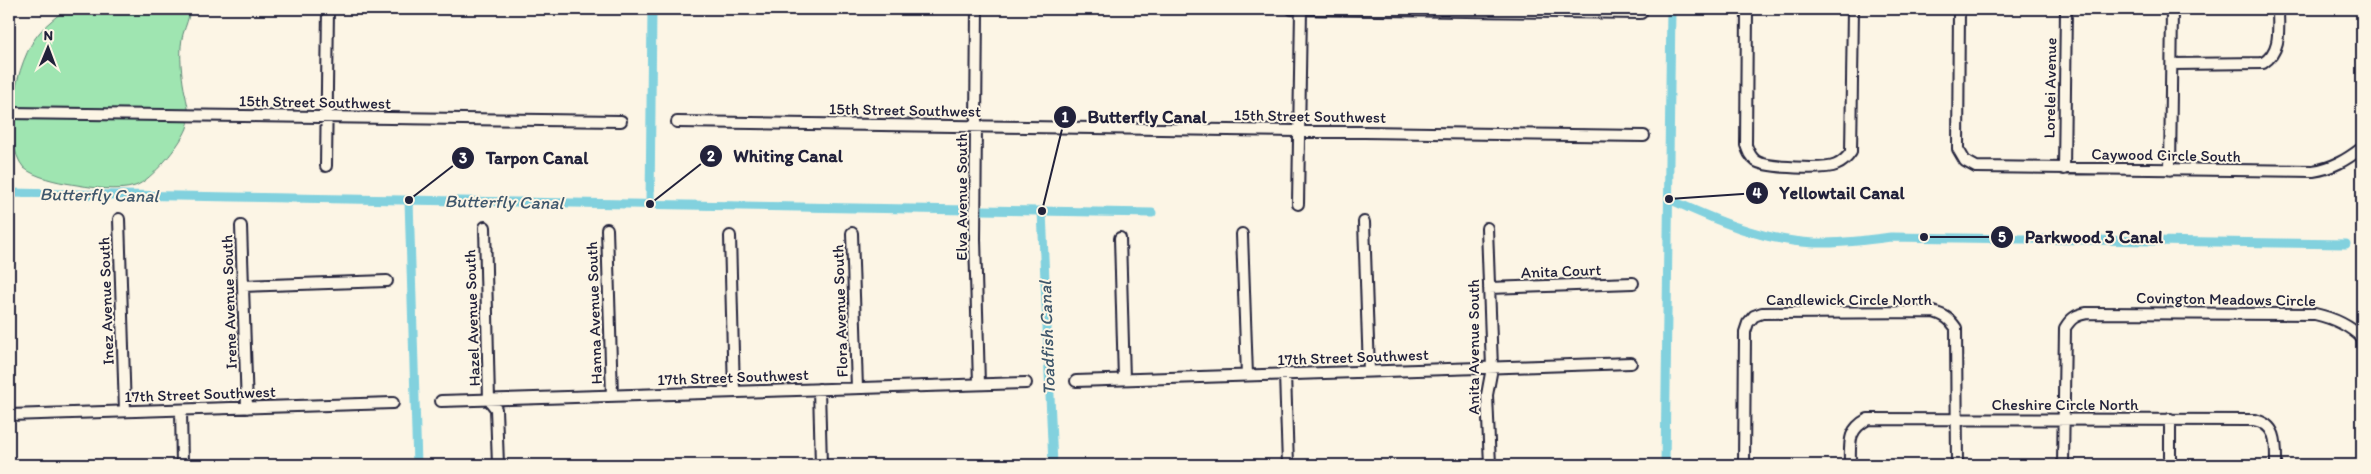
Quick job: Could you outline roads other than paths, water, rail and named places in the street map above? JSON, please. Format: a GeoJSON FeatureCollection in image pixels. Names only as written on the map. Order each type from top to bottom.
{"type":"FeatureCollection","features":[{"type":"Feature","properties":{"kind":"street"},"geometry":{"type":"LineString","coordinates":[[326,166],[328,9]]}},
{"type":"Feature","properties":{"kind":"street","name":"Elva Avenue South"},"geometry":{"type":"LineString","coordinates":[[977,9],[975,126],[979,384]]}},
{"type":"Feature","properties":{"kind":"street"},"geometry":{"type":"LineString","coordinates":[[1292,9],[1641,14]]}},
{"type":"Feature","properties":{"kind":"street"},"geometry":{"type":"LineString","coordinates":[[1298,204],[1301,9]]}},
{"type":"Feature","properties":{"kind":"street"},"geometry":{"type":"LineString","coordinates":[[1747,9],[1746,145],[1749,154],[1756,162],[1765,166],[1828,167],[1845,160],[1851,152],[1853,9]]}},
{"type":"Feature","properties":{"kind":"street","name":"Caywood Circle South"},"geometry":{"type":"LineString","coordinates":[[1959,9],[1958,149],[1965,161],[1976,167],[2313,171],[2327,169],[2343,162],[2362,148]]}},
{"type":"Feature","properties":{"kind":"street","name":"Lorelei Avenue"},"geometry":{"type":"LineString","coordinates":[[2064,168],[2066,9]]}},
{"type":"Feature","properties":{"kind":"street"},"geometry":{"type":"LineString","coordinates":[[2170,170],[2172,9]]}},
{"type":"Feature","properties":{"kind":"street"},"geometry":{"type":"LineString","coordinates":[[2172,64],[2263,62],[2271,58],[2276,50],[2278,38],[2278,9]]}},
{"type":"Feature","properties":{"kind":"street","name":"15th Street Southwest"},"geometry":{"type":"LineString","coordinates":[[9,112],[621,121]]}},
{"type":"Feature","properties":{"kind":"street","name":"15th Street Southwest"},"geometry":{"type":"LineString","coordinates":[[677,122],[1644,136]]}},
{"type":"Feature","properties":{"kind":"street","name":"Inez Avenue South"},"geometry":{"type":"LineString","coordinates":[[119,219],[125,412]]}},
{"type":"Feature","properties":{"kind":"street"},"geometry":{"type":"LineString","coordinates":[[1364,222],[1369,371]]}},
{"type":"Feature","properties":{"kind":"street","name":"Irene Avenue South"},"geometry":{"type":"LineString","coordinates":[[241,226],[247,408]]}},
{"type":"Feature","properties":{"kind":"street","name":"Hazel Avenue South"},"geometry":{"type":"LineString","coordinates":[[484,227],[490,400],[496,409],[498,465]]}},
{"type":"Feature","properties":{"kind":"street","name":"Anita Avenue South"},"geometry":{"type":"LineString","coordinates":[[1487,228],[1492,368],[1488,395],[1490,465]]}},
{"type":"Feature","properties":{"kind":"street","name":"Hanna Avenue South"},"geometry":{"type":"LineString","coordinates":[[607,229],[612,396]]}},
{"type":"Feature","properties":{"kind":"street","name":"Flora Avenue South"},"geometry":{"type":"LineString","coordinates":[[852,233],[857,388]]}},
{"type":"Feature","properties":{"kind":"street"},"geometry":{"type":"LineString","coordinates":[[1242,234],[1247,375]]}},
{"type":"Feature","properties":{"kind":"street"},"geometry":{"type":"LineString","coordinates":[[730,236],[734,392]]}},
{"type":"Feature","properties":{"kind":"street"},"geometry":{"type":"LineString","coordinates":[[1120,238],[1124,379]]}},
{"type":"Feature","properties":{"kind":"street"},"geometry":{"type":"LineString","coordinates":[[244,286],[387,281]]}},
{"type":"Feature","properties":{"kind":"street","name":"Anita Court"},"geometry":{"type":"LineString","coordinates":[[1489,288],[1633,284]]}},
{"type":"Feature","properties":{"kind":"street","name":"Candlewick Circle North"},"geometry":{"type":"LineString","coordinates":[[1744,465],[1745,332],[1748,323],[1754,316],[1762,313],[1933,312],[1944,315],[1951,320],[1956,328],[1957,419]]}},
{"type":"Feature","properties":{"kind":"street","name":"Covington Meadows Circle"},"geometry":{"type":"LineString","coordinates":[[2063,419],[2065,328],[2070,319],[2082,314],[2315,314],[2327,316],[2346,325],[2362,338]]}},
{"type":"Feature","properties":{"kind":"street","name":"17th Street Southwest"},"geometry":{"type":"LineString","coordinates":[[1076,381],[1632,363]]}},
{"type":"Feature","properties":{"kind":"street"},"geometry":{"type":"LineString","coordinates":[[1285,374],[1288,465]]}},
{"type":"Feature","properties":{"kind":"street","name":"17th Street Southwest"},"geometry":{"type":"LineString","coordinates":[[441,401],[1026,383]]}},
{"type":"Feature","properties":{"kind":"street","name":"Flora Avenue South"},"geometry":{"type":"LineString","coordinates":[[819,389],[821,465]]}},
{"type":"Feature","properties":{"kind":"street","name":"17th Street Southwest"},"geometry":{"type":"LineString","coordinates":[[9,415],[393,403]]}},
{"type":"Feature","properties":{"kind":"street"},"geometry":{"type":"LineString","coordinates":[[180,410],[182,465]]}},
{"type":"Feature","properties":{"kind":"street","name":"Cheshire Circle North"},"geometry":{"type":"LineString","coordinates":[[1850,465],[1852,433],[1858,424],[1868,419],[2170,419],[2263,421],[2272,428],[2276,439],[2276,465]]}},
{"type":"Feature","properties":{"kind":"street"},"geometry":{"type":"LineString","coordinates":[[1957,419],[1957,465]]}},
{"type":"Feature","properties":{"kind":"street"},"geometry":{"type":"LineString","coordinates":[[2063,419],[2063,465]]}},
{"type":"Feature","properties":{"kind":"street"},"geometry":{"type":"LineString","coordinates":[[2170,419],[2170,465]]}},
{"type":"Feature","properties":{"kind":"waterway"},"geometry":{"type":"LineString","coordinates":[[650,204],[652,9]]}},
{"type":"Feature","properties":{"kind":"waterway"},"geometry":{"type":"LineString","coordinates":[[1665,465],[1671,9]]}},
{"type":"Feature","properties":{"kind":"waterway","name":"Butterfly Canal"},"geometry":{"type":"LineString","coordinates":[[9,193],[968,210]]}},
{"type":"Feature","properties":{"kind":"waterway"},"geometry":{"type":"LineString","coordinates":[[1669,199],[1722,222],[1758,234],[1815,243],[1891,237],[2346,244]]}},
{"type":"Feature","properties":{"kind":"waterway"},"geometry":{"type":"LineString","coordinates":[[409,200],[417,465]]}},
{"type":"Feature","properties":{"kind":"waterway","name":"Butterfly Canal"},"geometry":{"type":"LineString","coordinates":[[982,210],[1152,213]]}},
{"type":"Feature","properties":{"kind":"waterway","name":"Toadfish Canal"},"geometry":{"type":"LineString","coordinates":[[1042,211],[1053,465]]}},
{"type":"Feature","properties":{"kind":"place","name":"Yellowtail Canal"},"geometry":{"type":"Point","coordinates":[1669,199]}},
{"type":"Feature","properties":{"kind":"place","name":"Tarpon Canal"},"geometry":{"type":"Point","coordinates":[409,200]}},
{"type":"Feature","properties":{"kind":"place","name":"Whiting Canal"},"geometry":{"type":"Point","coordinates":[650,204]}},
{"type":"Feature","properties":{"kind":"place","name":"Butterfly Canal"},"geometry":{"type":"Point","coordinates":[1042,211]}},
{"type":"Feature","properties":{"kind":"place","name":"Parkwood 3 Canal"},"geometry":{"type":"Point","coordinates":[1924,237]}}]}
